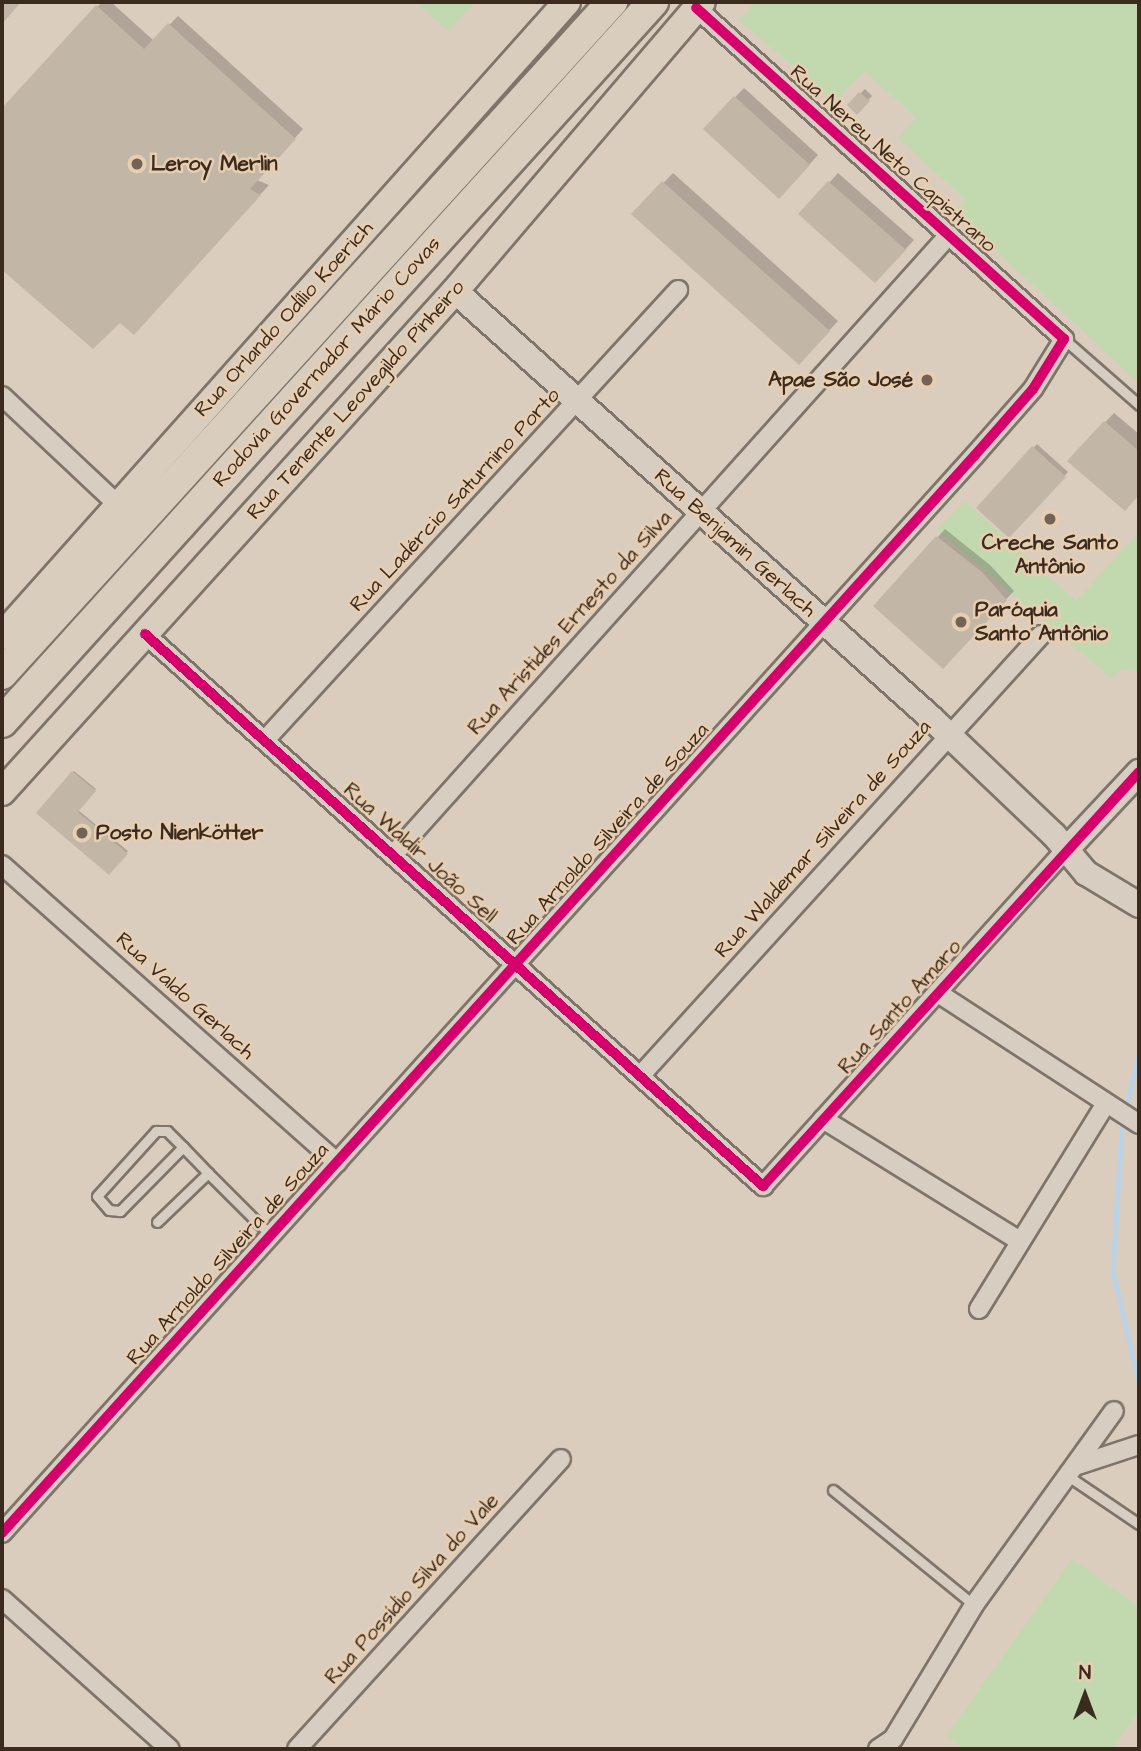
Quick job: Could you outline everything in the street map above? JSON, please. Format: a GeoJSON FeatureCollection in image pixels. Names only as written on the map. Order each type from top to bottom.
{"type":"FeatureCollection","features":[{"type":"Feature","properties":{"kind":"highway","name":"Rodovia Governador Mário Covas"},"geometry":{"type":"LineString","coordinates":[[2,674],[164,501],[612,2]]}},
{"type":"Feature","properties":{"kind":"highway","name":"Rodovia Governador Mário Covas"},"geometry":{"type":"LineString","coordinates":[[2,722],[648,8]]}},
{"type":"Feature","properties":{"kind":"main road","name":"Rua Orlando Odílio Koerich"},"geometry":{"type":"LineString","coordinates":[[2,636],[567,2]]}},
{"type":"Feature","properties":{"kind":"main road","name":"Rua Tenente Leovegildo Pinheiro"},"geometry":{"type":"LineString","coordinates":[[2,792],[455,290],[696,4]]}},
{"type":"Feature","properties":{"kind":"main road","name":"Rua Benjamin Gerlach"},"geometry":{"type":"LineString","coordinates":[[455,290],[948,735],[1054,835],[1064,852],[1086,873],[1139,905]]}},
{"type":"Feature","properties":{"kind":"main road"},"geometry":{"type":"LineString","coordinates":[[1064,852],[1139,772]]}},
{"type":"Feature","properties":{"kind":"street","name":"Rua Nereu Neto Capistrano"},"geometry":{"type":"LineString","coordinates":[[696,4],[1064,339]]}},
{"type":"Feature","properties":{"kind":"street","name":"Rua Aristides Ernesto da Silva"},"geometry":{"type":"LineString","coordinates":[[393,855],[949,235]]}},
{"type":"Feature","properties":{"kind":"street","name":"Rua Ladércio Saturnino Porto"},"geometry":{"type":"LineString","coordinates":[[265,740],[678,290]]}},
{"type":"Feature","properties":{"kind":"street","name":"Rua Arnoldo Silveira de Souza"},"geometry":{"type":"LineString","coordinates":[[2,1533],[825,623],[1033,389],[1064,339]]}},
{"type":"Feature","properties":{"kind":"street"},"geometry":{"type":"LineString","coordinates":[[2,396],[118,505]]}},
{"type":"Feature","properties":{"kind":"street","name":"Rua Waldir João Sell"},"geometry":{"type":"LineString","coordinates":[[145,634],[763,1185]]}},
{"type":"Feature","properties":{"kind":"street","name":"Rua Waldemar Silveira de Souza"},"geometry":{"type":"LineString","coordinates":[[640,1076],[1041,635]]}},
{"type":"Feature","properties":{"kind":"street","name":"Rua Santo Amaro"},"geometry":{"type":"LineString","coordinates":[[763,1185],[1064,852]]}},
{"type":"Feature","properties":{"kind":"street","name":"Rua Valdo Gerlach"},"geometry":{"type":"LineString","coordinates":[[2,865],[337,1162]]}},
{"type":"Feature","properties":{"kind":"street"},"geometry":{"type":"LineString","coordinates":[[938,993],[1105,1105],[1139,1124]]}},
{"type":"Feature","properties":{"kind":"street"},"geometry":{"type":"LineString","coordinates":[[979,1309],[1105,1105]]}},
{"type":"Feature","properties":{"kind":"street"},"geometry":{"type":"LineString","coordinates":[[823,1119],[1020,1241]]}},
{"type":"Feature","properties":{"kind":"street"},"geometry":{"type":"LineString","coordinates":[[878,1749],[899,1746],[974,1605],[1114,1411]]}},
{"type":"Feature","properties":{"kind":"street"},"geometry":{"type":"LineString","coordinates":[[1073,1471],[1139,1445]]}},
{"type":"Feature","properties":{"kind":"street","name":"Rua Possídio Silva do Vale"},"geometry":{"type":"LineString","coordinates":[[297,1749],[561,1459]]}},
{"type":"Feature","properties":{"kind":"street"},"geometry":{"type":"LineString","coordinates":[[2,1599],[170,1749]]}},
{"type":"Feature","properties":{"kind":"lane"},"geometry":{"type":"LineString","coordinates":[[1064,339],[1139,405]]}},
{"type":"Feature","properties":{"kind":"lane"},"geometry":{"type":"LineString","coordinates":[[183,1147],[120,1211],[108,1210],[97,1196],[156,1131],[167,1131],[183,1147],[208,1173],[271,1235]]}},
{"type":"Feature","properties":{"kind":"lane"},"geometry":{"type":"LineString","coordinates":[[157,1222],[208,1173]]}},
{"type":"Feature","properties":{"kind":"lane"},"geometry":{"type":"LineString","coordinates":[[1073,1471],[1139,1524]]}},
{"type":"Feature","properties":{"kind":"lane"},"geometry":{"type":"LineString","coordinates":[[833,1490],[974,1605]]}},
{"type":"Feature","properties":{"kind":"green space"},"geometry":{"type":"Polygon","coordinates":[[[416,2],[475,2],[448,31],[416,2]]]}},
{"type":"Feature","properties":{"kind":"green space"},"geometry":{"type":"Polygon","coordinates":[[[754,2],[1139,2],[1139,383],[954,212],[966,200],[898,138],[916,118],[865,71],[835,102],[739,20],[754,2]]]}},
{"type":"Feature","properties":{"kind":"green space"},"geometry":{"type":"Polygon","coordinates":[[[965,501],[1076,601],[1139,532],[1139,672],[1122,668],[1112,679],[937,530],[965,501]]]}},
{"type":"Feature","properties":{"kind":"green space"},"geometry":{"type":"Polygon","coordinates":[[[1072,1559],[1139,1606],[1139,1711],[1112,1749],[964,1749],[946,1736],[1072,1559]]]}},
{"type":"Feature","properties":{"kind":"building"},"geometry":{"type":"Polygon","coordinates":[[[2,2],[21,2],[2,24],[2,2]]]}},
{"type":"Feature","properties":{"kind":"building","name":"Leroy Merlin"},"geometry":{"type":"Polygon","coordinates":[[[96,5],[144,49],[168,23],[296,139],[250,189],[261,195],[134,335],[120,323],[93,349],[2,270],[2,108],[96,5]]]}},
{"type":"Feature","properties":{"kind":"building"},"geometry":{"type":"Polygon","coordinates":[[[859,92],[870,101],[857,115],[847,105],[859,92]]]}},
{"type":"Feature","properties":{"kind":"building"},"geometry":{"type":"Polygon","coordinates":[[[734,96],[810,165],[779,199],[703,129],[734,96]]]}},
{"type":"Feature","properties":{"kind":"building"},"geometry":{"type":"Polygon","coordinates":[[[662,181],[830,331],[799,365],[631,214],[662,181]]]}},
{"type":"Feature","properties":{"kind":"building"},"geometry":{"type":"Polygon","coordinates":[[[828,181],[906,250],[875,283],[798,214],[828,181]]]}},
{"type":"Feature","properties":{"kind":"building"},"geometry":{"type":"Polygon","coordinates":[[[1104,421],[1139,451],[1139,495],[1125,511],[1067,461],[1104,421]]]}},
{"type":"Feature","properties":{"kind":"building"},"geometry":{"type":"Polygon","coordinates":[[[1032,446],[1066,477],[1009,538],[976,508],[1032,446]]]}},
{"type":"Feature","properties":{"kind":"building"},"geometry":{"type":"Polygon","coordinates":[[[936,536],[982,572],[1007,600],[943,669],[873,606],[936,536]]]}},
{"type":"Feature","properties":{"kind":"building","name":"Posto Nienkötter"},"geometry":{"type":"Polygon","coordinates":[[[72,771],[96,791],[78,812],[128,854],[109,875],[36,813],[72,771]]]}},
{"type":"Feature","properties":{"kind":"waterway"},"geometry":{"type":"LineString","coordinates":[[1127,1102],[1139,1053]]}},
{"type":"Feature","properties":{"kind":"waterway"},"geometry":{"type":"LineString","coordinates":[[1122,1129],[1113,1271],[1139,1383]]}},
{"type":"Feature","properties":{"kind":"cycle path"},"geometry":{"type":"LineString","coordinates":[[2,1533],[975,455],[1033,389],[1064,339],[696,8]]}},
{"type":"Feature","properties":{"kind":"cycle path"},"geometry":{"type":"LineString","coordinates":[[145,634],[763,1186],[1139,772]]}},
{"type":"Feature","properties":{"kind":"place","name":"Leroy Merlin"},"geometry":{"type":"Point","coordinates":[137,164]}},
{"type":"Feature","properties":{"kind":"place","name":"Apae São José"},"geometry":{"type":"Point","coordinates":[927,380]}},
{"type":"Feature","properties":{"kind":"place","name":"Creche Santo Antônio"},"geometry":{"type":"Point","coordinates":[1050,519]}},
{"type":"Feature","properties":{"kind":"place","name":"Paróquia Santo Antônio"},"geometry":{"type":"Point","coordinates":[961,622]}},
{"type":"Feature","properties":{"kind":"place","name":"Posto Nienkötter"},"geometry":{"type":"Point","coordinates":[82,833]}}]}
